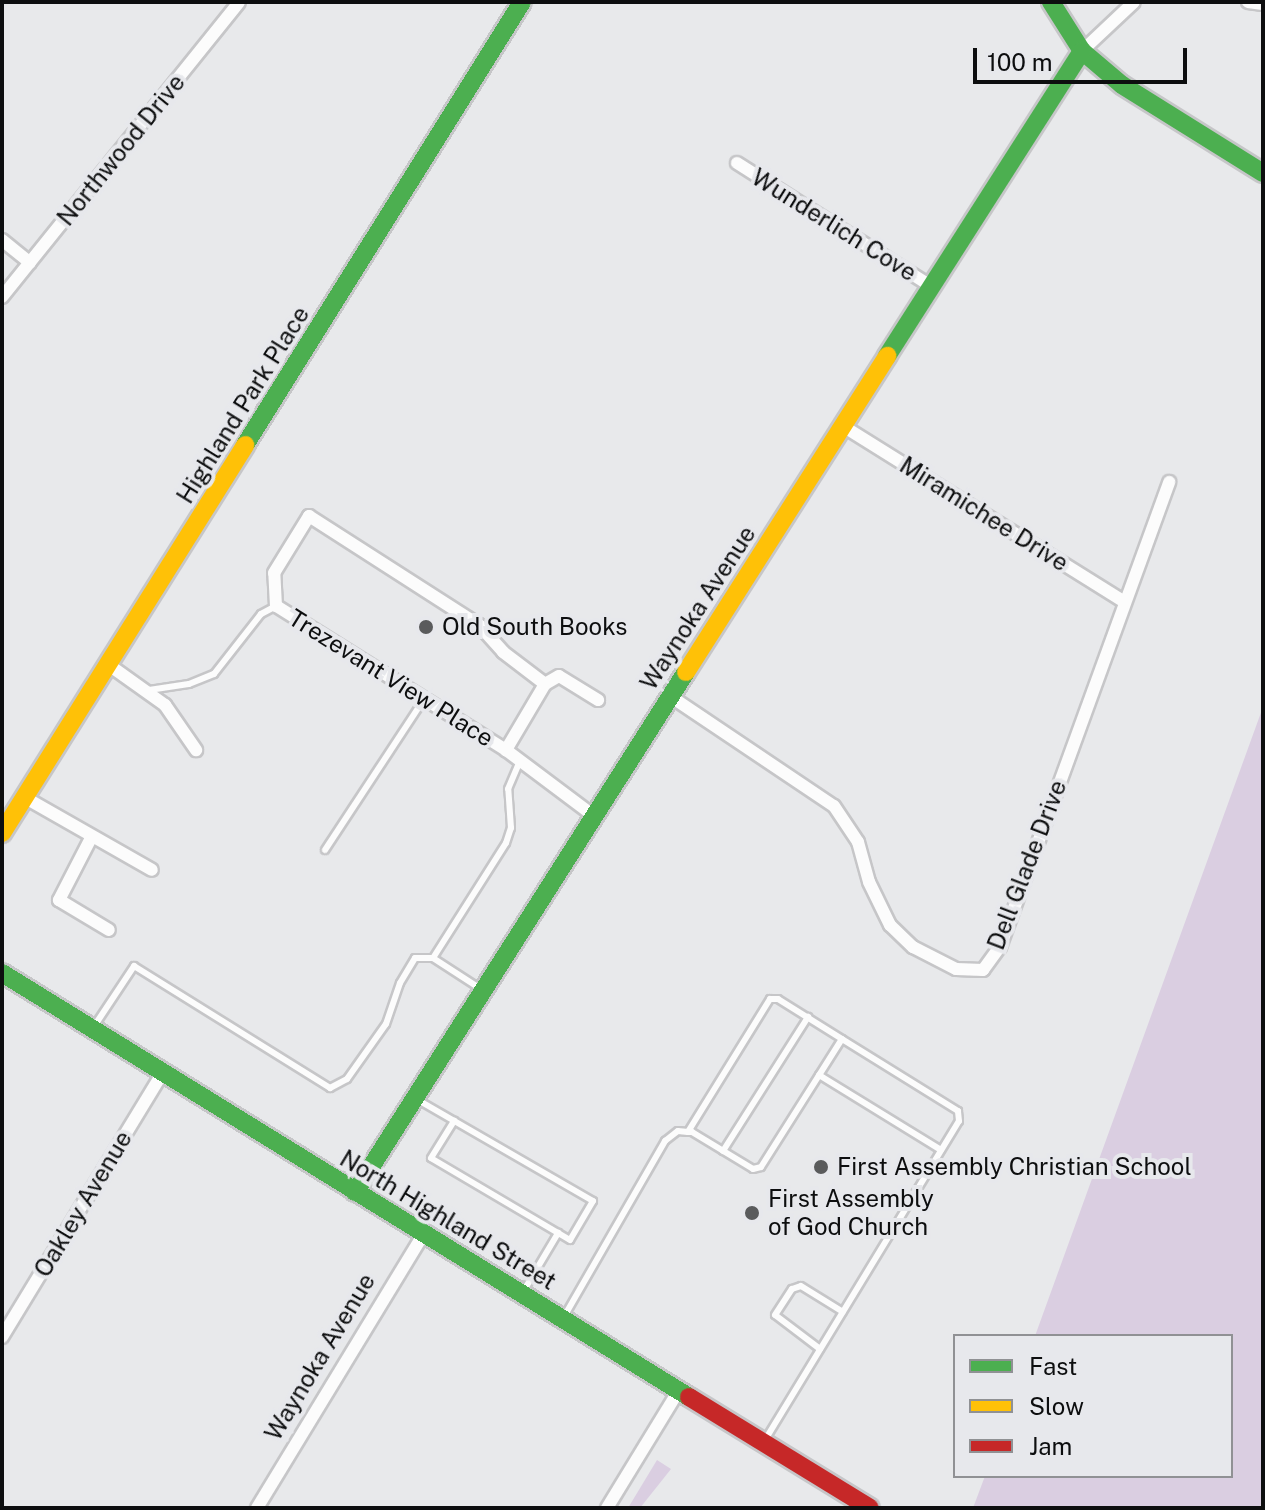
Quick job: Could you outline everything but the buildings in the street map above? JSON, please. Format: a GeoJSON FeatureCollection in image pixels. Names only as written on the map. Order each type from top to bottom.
{"type":"FeatureCollection","features":[{"type":"Feature","properties":{"kind":"street","name":"Northwood Drive"},"geometry":{"type":"LineString","coordinates":[[2,297],[239,2]]}},
{"type":"Feature","properties":{"kind":"street","name":"Highland Park Place"},"geometry":{"type":"LineString","coordinates":[[2,833],[522,2]]}},
{"type":"Feature","properties":{"kind":"street"},"geometry":{"type":"LineString","coordinates":[[1051,2],[1082,51],[1122,85],[1263,173]]}},
{"type":"Feature","properties":{"kind":"street"},"geometry":{"type":"LineString","coordinates":[[1082,51],[1134,2]]}},
{"type":"Feature","properties":{"kind":"street"},"geometry":{"type":"LineString","coordinates":[[1248,2],[1263,4]]}},
{"type":"Feature","properties":{"kind":"street","name":"Waynoka Avenue"},"geometry":{"type":"LineString","coordinates":[[355,1192],[1082,51]]}},
{"type":"Feature","properties":{"kind":"street","name":"Wunderlich Cove"},"geometry":{"type":"LineString","coordinates":[[737,163],[931,286]]}},
{"type":"Feature","properties":{"kind":"street"},"geometry":{"type":"LineString","coordinates":[[2,240],[30,263]]}},
{"type":"Feature","properties":{"kind":"street","name":"Miramichee Drive"},"geometry":{"type":"LineString","coordinates":[[843,426],[1125,602]]}},
{"type":"Feature","properties":{"kind":"street","name":"Dell Glade Drive"},"geometry":{"type":"LineString","coordinates":[[670,696],[807,783],[834,806],[858,842],[869,882],[890,925],[913,947],[956,969],[983,970],[1000,947],[1169,482]]}},
{"type":"Feature","properties":{"kind":"street"},"geometry":{"type":"LineString","coordinates":[[276,606],[274,573],[309,516],[479,625],[503,652],[545,684]]}},
{"type":"Feature","properties":{"kind":"street","name":"Trezevant View Place"},"geometry":{"type":"LineString","coordinates":[[276,606],[506,750],[519,763],[594,816]]}},
{"type":"Feature","properties":{"kind":"street"},"geometry":{"type":"LineString","coordinates":[[109,665],[148,690],[196,750]]}},
{"type":"Feature","properties":{"kind":"street"},"geometry":{"type":"LineString","coordinates":[[506,750],[545,684],[559,676],[598,700]]}},
{"type":"Feature","properties":{"kind":"street"},"geometry":{"type":"LineString","coordinates":[[24,797],[91,838],[152,870]]}},
{"type":"Feature","properties":{"kind":"street"},"geometry":{"type":"LineString","coordinates":[[91,838],[59,900],[109,930]]}},
{"type":"Feature","properties":{"kind":"street","name":"North Highland Street"},"geometry":{"type":"LineString","coordinates":[[2,973],[870,1508]]}},
{"type":"Feature","properties":{"kind":"street","name":"Oakley Avenue"},"geometry":{"type":"LineString","coordinates":[[2,1337],[164,1071]]}},
{"type":"Feature","properties":{"kind":"street","name":"Waynoka Avenue"},"geometry":{"type":"LineString","coordinates":[[257,1508],[425,1232]]}},
{"type":"Feature","properties":{"kind":"street"},"geometry":{"type":"LineString","coordinates":[[607,1508],[679,1390]]}},
{"type":"Feature","properties":{"kind":"lane"},"geometry":{"type":"LineString","coordinates":[[148,690],[205,680],[261,614],[276,606]]}},
{"type":"Feature","properties":{"kind":"lane"},"geometry":{"type":"LineString","coordinates":[[325,850],[424,699]]}},
{"type":"Feature","properties":{"kind":"lane"},"geometry":{"type":"LineString","coordinates":[[433,958],[506,843],[511,828],[508,789],[519,763]]}},
{"type":"Feature","properties":{"kind":"lane"},"geometry":{"type":"LineString","coordinates":[[93,1028],[134,966],[330,1088],[347,1079],[386,1024],[400,983],[415,958],[433,958],[484,990]]}},
{"type":"Feature","properties":{"kind":"lane"},"geometry":{"type":"LineString","coordinates":[[563,1318],[665,1141],[688,1132],[770,999],[778,999],[808,1017],[958,1111],[959,1121],[763,1442]]}},
{"type":"Feature","properties":{"kind":"lane"},"geometry":{"type":"LineString","coordinates":[[723,1151],[808,1017]]}},
{"type":"Feature","properties":{"kind":"lane"},"geometry":{"type":"LineString","coordinates":[[688,1132],[753,1169],[761,1167],[842,1039]]}},
{"type":"Feature","properties":{"kind":"lane"},"geometry":{"type":"LineString","coordinates":[[819,1075],[941,1150]]}},
{"type":"Feature","properties":{"kind":"lane"},"geometry":{"type":"LineString","coordinates":[[415,1098],[593,1201],[570,1240],[431,1158],[454,1121]]}},
{"type":"Feature","properties":{"kind":"lane"},"geometry":{"type":"LineString","coordinates":[[523,1293],[558,1233]]}},
{"type":"Feature","properties":{"kind":"lane"},"geometry":{"type":"LineString","coordinates":[[820,1349],[775,1315],[792,1289],[801,1286],[843,1312]]}},
{"type":"Feature","properties":{"kind":"shaded area"},"geometry":{"type":"Polygon","coordinates":[[[1263,707],[1263,1508],[973,1508],[984,1478],[1233,1478],[1233,1334],[1036,1334],[1263,707]]]}},
{"type":"Feature","properties":{"kind":"shaded area"},"geometry":{"type":"Polygon","coordinates":[[[657,1460],[671,1469],[640,1508],[628,1508],[657,1460]]]}},
{"type":"Feature","properties":{"kind":"traffic: fast"},"geometry":{"type":"LineString","coordinates":[[245,445],[522,2]]}},
{"type":"Feature","properties":{"kind":"traffic: fast"},"geometry":{"type":"LineString","coordinates":[[1051,2],[1082,51],[1122,85],[1263,173]]}},
{"type":"Feature","properties":{"kind":"traffic: fast"},"geometry":{"type":"LineString","coordinates":[[887,356],[1082,51]]}},
{"type":"Feature","properties":{"kind":"traffic: fast"},"geometry":{"type":"LineString","coordinates":[[355,1192],[686,672]]}},
{"type":"Feature","properties":{"kind":"traffic: fast"},"geometry":{"type":"LineString","coordinates":[[2,973],[689,1397]]}},
{"type":"Feature","properties":{"kind":"traffic: slow"},"geometry":{"type":"LineString","coordinates":[[686,672],[887,356]]}},
{"type":"Feature","properties":{"kind":"traffic: slow"},"geometry":{"type":"LineString","coordinates":[[2,833],[245,445]]}},
{"type":"Feature","properties":{"kind":"traffic: jam"},"geometry":{"type":"LineString","coordinates":[[689,1397],[870,1508]]}},
{"type":"Feature","properties":{"kind":"place","name":"Old South Books"},"geometry":{"type":"Point","coordinates":[426,627]}},
{"type":"Feature","properties":{"kind":"place","name":"First Assembly Christian School"},"geometry":{"type":"Point","coordinates":[821,1167]}},
{"type":"Feature","properties":{"kind":"place","name":"First Assembly of God Church"},"geometry":{"type":"Point","coordinates":[752,1213]}}]}
